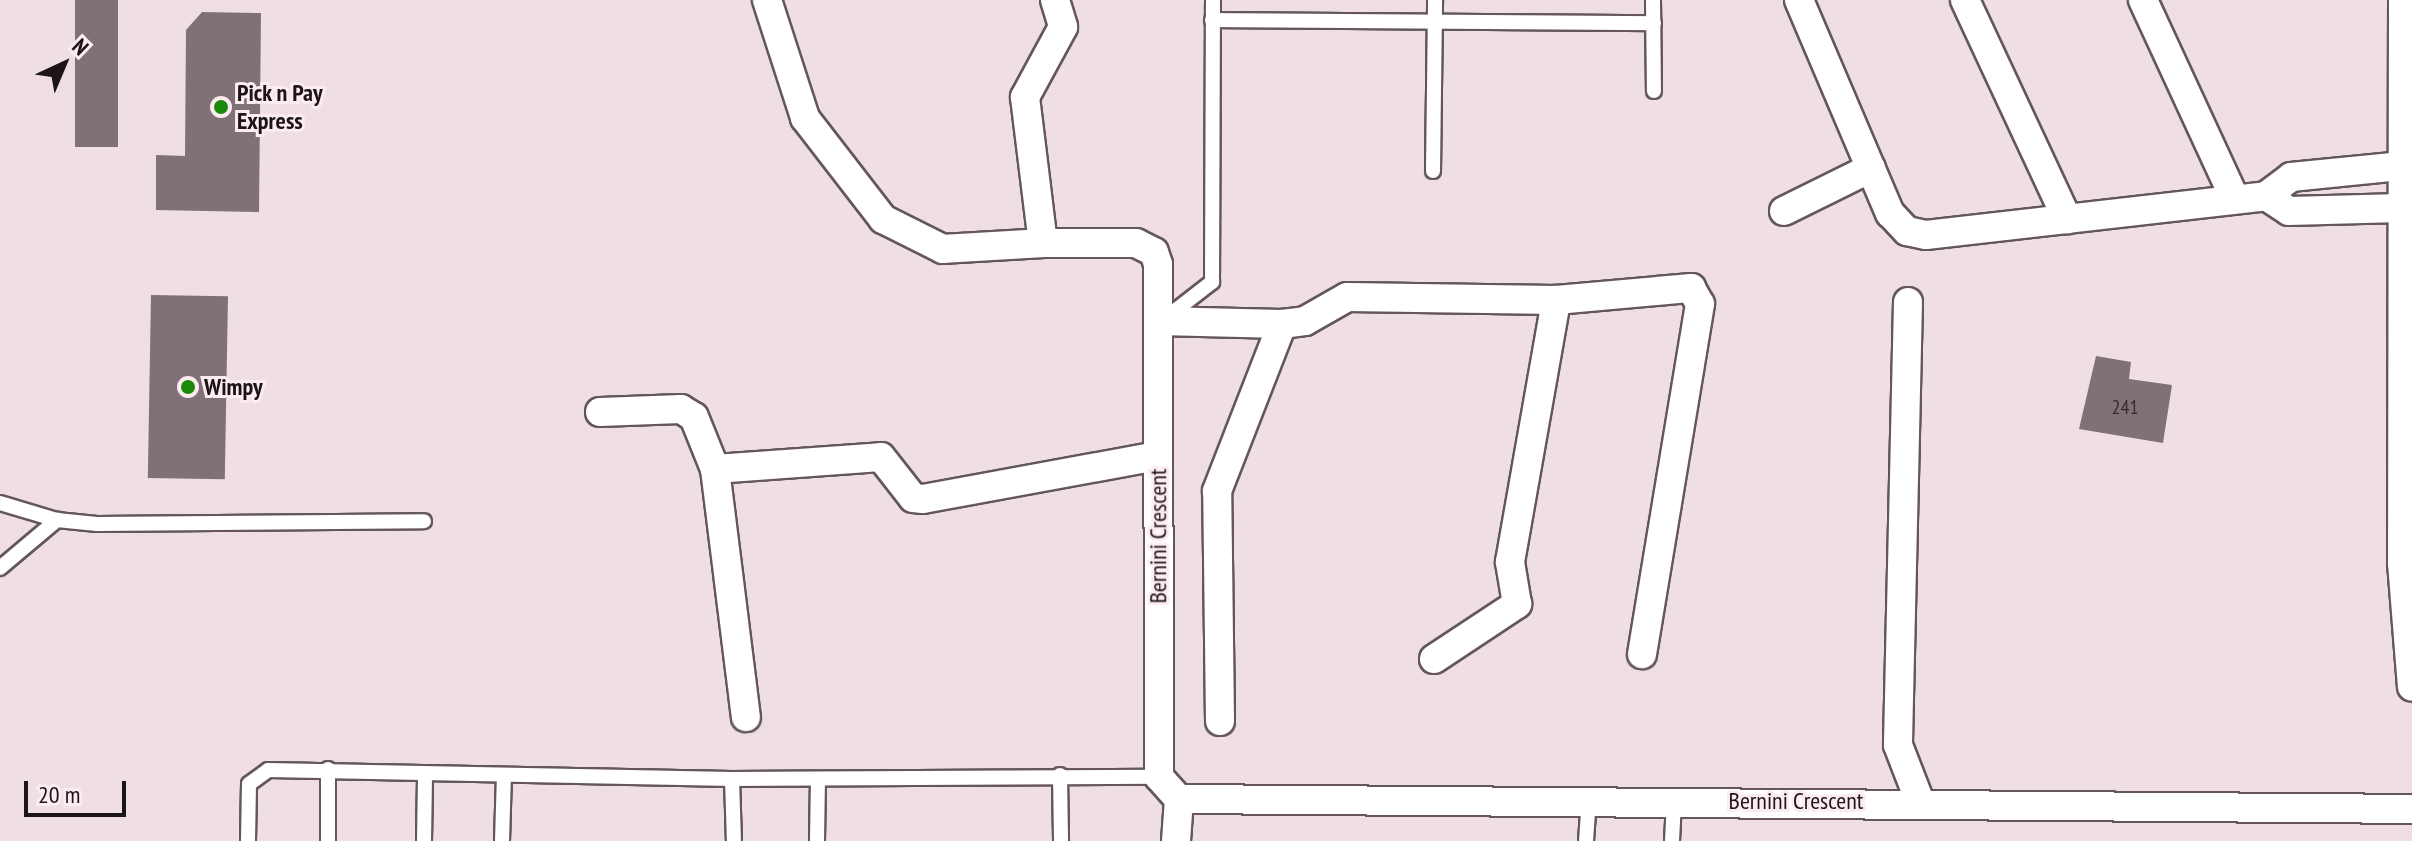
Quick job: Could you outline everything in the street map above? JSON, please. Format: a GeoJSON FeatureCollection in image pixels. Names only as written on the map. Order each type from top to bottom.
{"type":"FeatureCollection","features":[{"type":"Feature","properties":{"kind":"street"},"geometry":{"type":"LineString","coordinates":[[767,0],[805,118],[883,219],[943,249],[1043,243],[1025,97],[1063,27],[1055,0]]}},
{"type":"Feature","properties":{"kind":"street"},"geometry":{"type":"LineString","coordinates":[[1799,0],[1890,213],[1907,231],[1926,235],[2266,196],[2291,177],[2402,166]]}},
{"type":"Feature","properties":{"kind":"street"},"geometry":{"type":"LineString","coordinates":[[1965,0],[2067,219]]}},
{"type":"Feature","properties":{"kind":"street"},"geometry":{"type":"LineString","coordinates":[[2143,0],[2235,199]]}},
{"type":"Feature","properties":{"kind":"street"},"geometry":{"type":"LineString","coordinates":[[2403,0],[2401,208],[2406,300],[2407,564],[2412,687]]}},
{"type":"Feature","properties":{"kind":"street"},"geometry":{"type":"LineString","coordinates":[[1784,211],[1871,168]]}},
{"type":"Feature","properties":{"kind":"street"},"geometry":{"type":"LineString","coordinates":[[2266,196],[2289,211],[2401,208]]}},
{"type":"Feature","properties":{"kind":"street","name":"Bernini Crescent"},"geometry":{"type":"LineString","coordinates":[[1043,243],[1136,243],[1154,252],[1158,264],[1159,777]]}},
{"type":"Feature","properties":{"kind":"street"},"geometry":{"type":"LineString","coordinates":[[1160,321],[1282,324],[1314,317],[1347,297],[1556,300],[1691,288],[1698,292],[1642,654]]}},
{"type":"Feature","properties":{"kind":"street"},"geometry":{"type":"LineString","coordinates":[[1434,659],[1517,604],[1510,562],[1556,300]]}},
{"type":"Feature","properties":{"kind":"street"},"geometry":{"type":"LineString","coordinates":[[1908,302],[1898,745],[1920,802]]}},
{"type":"Feature","properties":{"kind":"street"},"geometry":{"type":"LineString","coordinates":[[1220,721],[1217,491],[1282,324]]}},
{"type":"Feature","properties":{"kind":"street"},"geometry":{"type":"LineString","coordinates":[[600,412],[681,409],[694,417],[715,469],[746,717]]}},
{"type":"Feature","properties":{"kind":"street"},"geometry":{"type":"LineString","coordinates":[[715,469],[881,457],[913,498],[923,499],[1157,456]]}},
{"type":"Feature","properties":{"kind":"street"},"geometry":{"type":"LineString","coordinates":[[1159,777],[1179,799],[1176,841]]}},
{"type":"Feature","properties":{"kind":"street","name":"Bernini Crescent"},"geometry":{"type":"LineString","coordinates":[[1179,799],[1920,802],[2412,809]]}},
{"type":"Feature","properties":{"kind":"lane"},"geometry":{"type":"LineString","coordinates":[[1160,321],[1212,282],[1213,0]]}},
{"type":"Feature","properties":{"kind":"lane"},"geometry":{"type":"LineString","coordinates":[[1433,171],[1435,0]]}},
{"type":"Feature","properties":{"kind":"lane"},"geometry":{"type":"LineString","coordinates":[[1653,0],[1654,91]]}},
{"type":"Feature","properties":{"kind":"lane"},"geometry":{"type":"LineString","coordinates":[[1212,20],[1435,19],[1654,23]]}},
{"type":"Feature","properties":{"kind":"lane"},"geometry":{"type":"LineString","coordinates":[[0,503],[57,520],[424,521]]}},
{"type":"Feature","properties":{"kind":"lane"},"geometry":{"type":"LineString","coordinates":[[0,568],[57,520]]}},
{"type":"Feature","properties":{"kind":"lane"},"geometry":{"type":"LineString","coordinates":[[328,769],[328,841]]}},
{"type":"Feature","properties":{"kind":"lane"},"geometry":{"type":"LineString","coordinates":[[248,841],[249,784],[268,770],[732,779],[1060,775],[1159,777]]}},
{"type":"Feature","properties":{"kind":"lane"},"geometry":{"type":"LineString","coordinates":[[424,841],[425,775]]}},
{"type":"Feature","properties":{"kind":"lane"},"geometry":{"type":"LineString","coordinates":[[502,841],[504,775]]}},
{"type":"Feature","properties":{"kind":"lane"},"geometry":{"type":"LineString","coordinates":[[1060,775],[1061,841]]}},
{"type":"Feature","properties":{"kind":"lane"},"geometry":{"type":"LineString","coordinates":[[732,779],[734,841]]}},
{"type":"Feature","properties":{"kind":"lane"},"geometry":{"type":"LineString","coordinates":[[817,841],[818,779]]}},
{"type":"Feature","properties":{"kind":"lane"},"geometry":{"type":"LineString","coordinates":[[1672,841],[1674,801]]}},
{"type":"Feature","properties":{"kind":"lane"},"geometry":{"type":"LineString","coordinates":[[1586,841],[1589,802]]}},
{"type":"Feature","properties":{"kind":"building"},"geometry":{"type":"Polygon","coordinates":[[[75,0],[118,0],[118,147],[75,147],[75,0]]]}},
{"type":"Feature","properties":{"kind":"building"},"geometry":{"type":"Polygon","coordinates":[[[202,12],[261,13],[259,212],[156,210],[156,155],[185,156],[186,30],[202,12]]]}},
{"type":"Feature","properties":{"kind":"building","name":"Wimpy"},"geometry":{"type":"Polygon","coordinates":[[[151,295],[228,296],[225,479],[148,478],[151,295]]]}},
{"type":"Feature","properties":{"kind":"building"},"geometry":{"type":"Polygon","coordinates":[[[2096,356],[2131,362],[2129,379],[2172,385],[2163,443],[2079,429],[2096,356]]]}},
{"type":"Feature","properties":{"kind":"place","name":"Pick n Pay Express"},"geometry":{"type":"Point","coordinates":[221,107]}},
{"type":"Feature","properties":{"kind":"place","name":"Wimpy"},"geometry":{"type":"Point","coordinates":[188,387]}}]}
